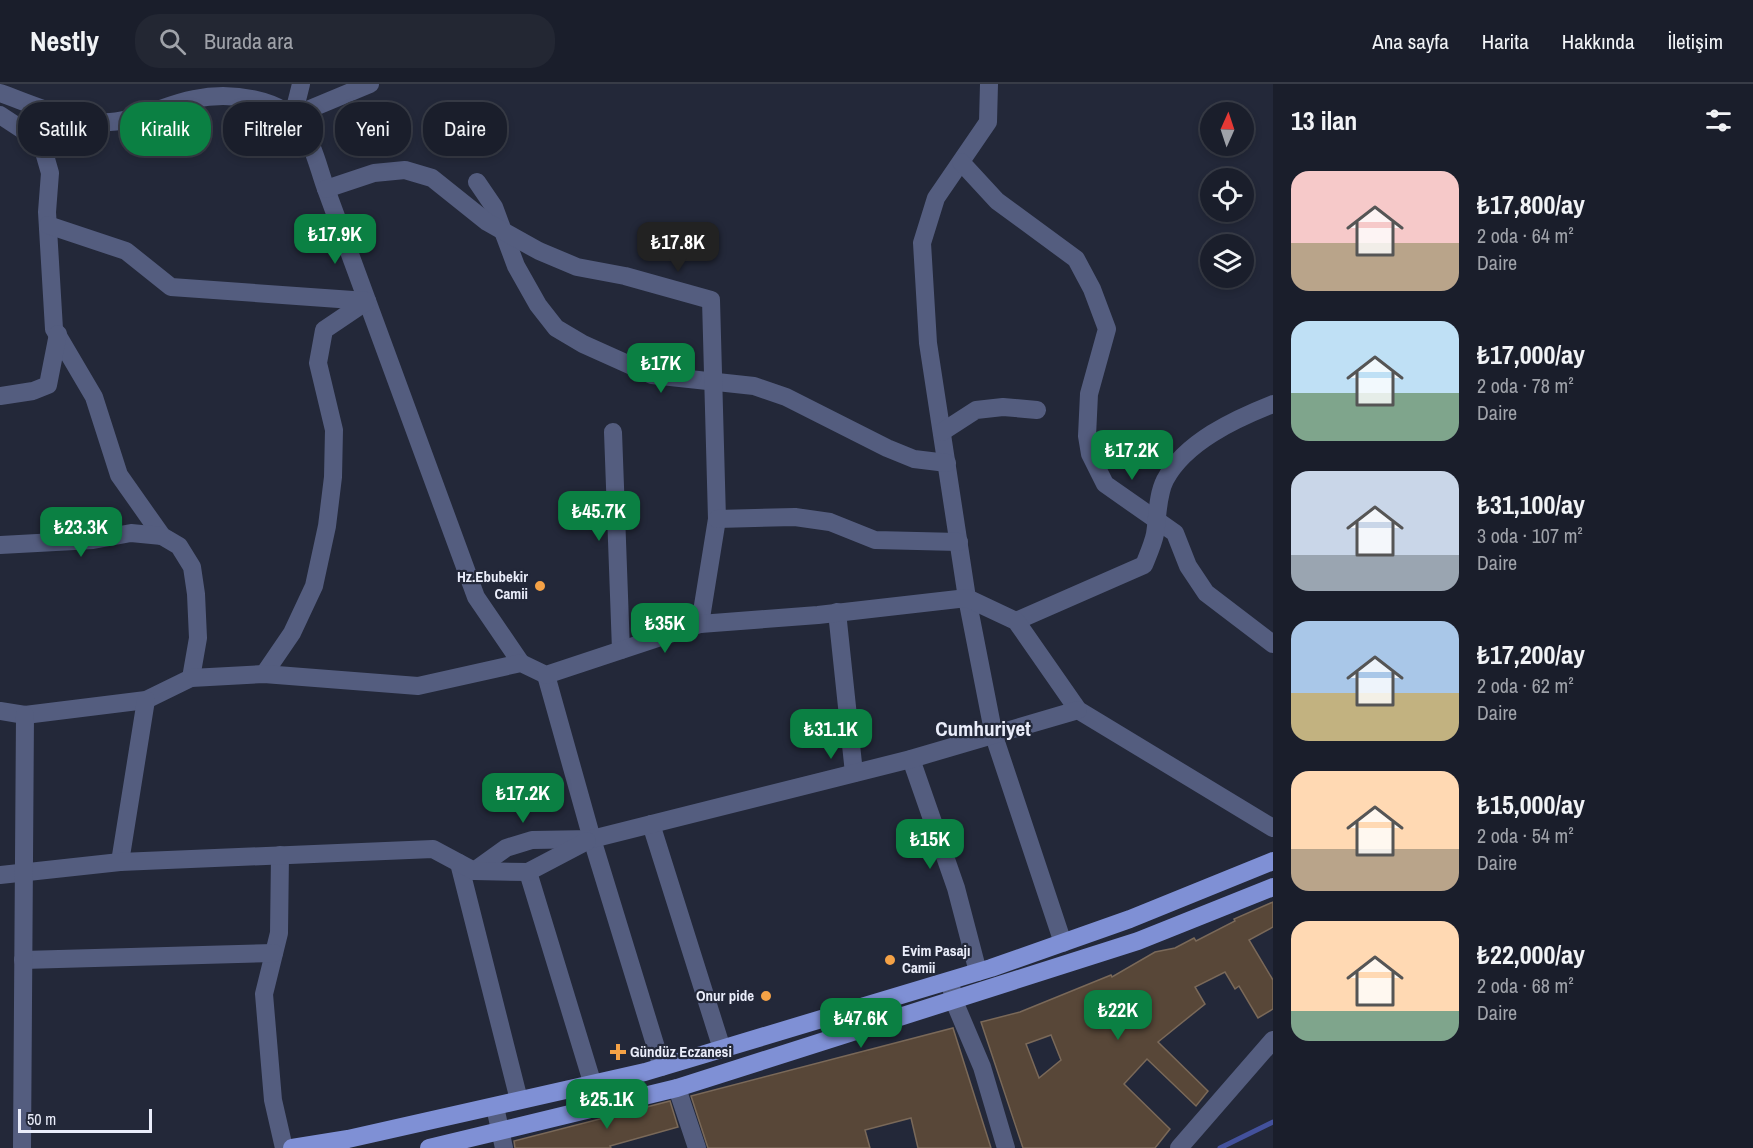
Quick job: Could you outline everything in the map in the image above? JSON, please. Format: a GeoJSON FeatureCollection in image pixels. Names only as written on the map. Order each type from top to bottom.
{"type":"FeatureCollection","features":[{"type":"Feature","properties":{"kind":"main road"},"geometry":{"type":"LineString","coordinates":[[292,1148],[348,1139],[495,1107],[662,1067],[978,972],[1130,919],[1273,861]]}},
{"type":"Feature","properties":{"kind":"main road"},"geometry":{"type":"LineString","coordinates":[[429,1148],[502,1140],[677,1088],[1138,941],[1273,887]]}},
{"type":"Feature","properties":{"kind":"street"},"geometry":{"type":"LineString","coordinates":[[296,102],[301,84]]}},
{"type":"Feature","properties":{"kind":"street"},"geometry":{"type":"LineString","coordinates":[[323,104],[370,84]]}},
{"type":"Feature","properties":{"kind":"street"},"geometry":{"type":"LineString","coordinates":[[988,84],[988,122],[936,198],[922,243],[928,343],[967,598],[994,736],[1063,943]]}},
{"type":"Feature","properties":{"kind":"street"},"geometry":{"type":"LineString","coordinates":[[0,93],[44,109],[109,122],[140,117],[194,99],[229,96],[262,102]]}},
{"type":"Feature","properties":{"kind":"street"},"geometry":{"type":"LineString","coordinates":[[0,115],[32,136],[44,152],[50,173],[48,225],[54,328],[94,397],[119,475],[162,536],[179,546],[192,567],[198,638],[191,678]]}},
{"type":"Feature","properties":{"kind":"street"},"geometry":{"type":"LineString","coordinates":[[314,156],[476,597],[521,663],[546,675],[700,624],[967,598],[1016,621],[1078,710],[1273,828]]}},
{"type":"Feature","properties":{"kind":"street"},"geometry":{"type":"LineString","coordinates":[[961,162],[997,201],[1077,260],[1107,329],[1089,394],[1086,416],[1090,454],[1106,484],[1174,533],[1188,566],[1206,593],[1273,644]]}},
{"type":"Feature","properties":{"kind":"street"},"geometry":{"type":"LineString","coordinates":[[327,189],[374,173],[405,170],[432,178],[487,222],[540,251],[577,267],[625,276],[711,300],[717,519],[700,624]]}},
{"type":"Feature","properties":{"kind":"street"},"geometry":{"type":"LineString","coordinates":[[477,182],[494,207],[516,266],[538,305],[556,328],[583,344],[652,375],[754,386],[786,397],[887,448],[914,459],[947,464]]}},
{"type":"Feature","properties":{"kind":"street"},"geometry":{"type":"LineString","coordinates":[[48,225],[126,251],[171,287],[367,301]]}},
{"type":"Feature","properties":{"kind":"street"},"geometry":{"type":"LineString","coordinates":[[264,674],[292,633],[314,586],[327,526],[333,477],[334,430],[318,363],[324,330],[367,301]]}},
{"type":"Feature","properties":{"kind":"street"},"geometry":{"type":"LineString","coordinates":[[0,396],[33,391],[48,385],[58,334]]}},
{"type":"Feature","properties":{"kind":"street"},"geometry":{"type":"LineString","coordinates":[[1016,621],[1144,565],[1154,537],[1165,481],[1182,456],[1245,415],[1273,404]]}},
{"type":"Feature","properties":{"kind":"street"},"geometry":{"type":"LineString","coordinates":[[942,432],[976,410],[1003,407],[1037,410]]}},
{"type":"Feature","properties":{"kind":"street"},"geometry":{"type":"LineString","coordinates":[[613,432],[621,650]]}},
{"type":"Feature","properties":{"kind":"street"},"geometry":{"type":"LineString","coordinates":[[717,519],[795,517],[830,522],[875,540],[959,542]]}},
{"type":"Feature","properties":{"kind":"street"},"geometry":{"type":"LineString","coordinates":[[0,545],[93,540],[131,533],[162,536]]}},
{"type":"Feature","properties":{"kind":"street"},"geometry":{"type":"LineString","coordinates":[[837,612],[854,773]]}},
{"type":"Feature","properties":{"kind":"street"},"geometry":{"type":"LineString","coordinates":[[0,711],[25,715],[146,700],[191,678],[264,674],[418,686],[521,663]]}},
{"type":"Feature","properties":{"kind":"street"},"geometry":{"type":"LineString","coordinates":[[546,675],[592,839],[662,1067]]}},
{"type":"Feature","properties":{"kind":"street"},"geometry":{"type":"LineString","coordinates":[[120,862],[146,700]]}},
{"type":"Feature","properties":{"kind":"street"},"geometry":{"type":"LineString","coordinates":[[0,875],[120,862],[433,849],[466,867],[528,872],[592,839],[911,759],[1078,710]]}},
{"type":"Feature","properties":{"kind":"street"},"geometry":{"type":"LineString","coordinates":[[21,1148],[25,715]]}},
{"type":"Feature","properties":{"kind":"street"},"geometry":{"type":"LineString","coordinates":[[911,759],[956,888],[978,972]]}},
{"type":"Feature","properties":{"kind":"street"},"geometry":{"type":"LineString","coordinates":[[651,824],[722,1049]]}},
{"type":"Feature","properties":{"kind":"street"},"geometry":{"type":"LineString","coordinates":[[466,867],[506,848],[532,840],[592,839]]}},
{"type":"Feature","properties":{"kind":"street"},"geometry":{"type":"LineString","coordinates":[[280,855],[279,933],[264,993],[273,1100],[284,1148]]}},
{"type":"Feature","properties":{"kind":"street"},"geometry":{"type":"LineString","coordinates":[[466,867],[519,1100]]}},
{"type":"Feature","properties":{"kind":"street"},"geometry":{"type":"LineString","coordinates":[[528,872],[593,1085]]}},
{"type":"Feature","properties":{"kind":"street"},"geometry":{"type":"LineString","coordinates":[[24,960],[274,953]]}},
{"type":"Feature","properties":{"kind":"street"},"geometry":{"type":"LineString","coordinates":[[950,981],[954,1001],[982,1067],[1006,1148]]}},
{"type":"Feature","properties":{"kind":"street"},"geometry":{"type":"LineString","coordinates":[[1179,1148],[1273,1040]]}},
{"type":"Feature","properties":{"kind":"street"},"geometry":{"type":"LineString","coordinates":[[677,1088],[697,1148]]}},
{"type":"Feature","properties":{"kind":"street"},"geometry":{"type":"LineString","coordinates":[[495,1107],[502,1140]]}},
{"type":"Feature","properties":{"kind":"building"},"geometry":{"type":"Polygon","coordinates":[[[1273,902],[1273,927],[1249,940],[1273,980],[1273,1009],[1258,1018],[1239,986],[1235,989],[1225,972],[1195,987],[1205,1004],[1158,1042],[1208,1091],[1196,1106],[1147,1059],[1124,1084],[1170,1129],[1155,1148],[1023,1148],[981,1022],[1020,1012],[1111,975],[1112,977],[1155,952],[1175,948],[1194,938],[1196,941],[1235,921],[1234,919],[1273,902]],[[1051,1035],[1026,1044],[1039,1078],[1061,1060],[1051,1035]]]}},
{"type":"Feature","properties":{"kind":"building"},"geometry":{"type":"Polygon","coordinates":[[[953,1028],[991,1148],[918,1148],[911,1118],[865,1130],[870,1148],[708,1148],[691,1096],[953,1028]]]}},
{"type":"Feature","properties":{"kind":"building"},"geometry":{"type":"Polygon","coordinates":[[[670,1101],[678,1127],[610,1146],[611,1148],[515,1148],[514,1141],[670,1101]]]}},
{"type":"Feature","properties":{"kind":"waterway"},"geometry":{"type":"LineString","coordinates":[[1220,1148],[1273,1122]]}},
{"type":"Feature","properties":{"kind":"place","name":"Hz.Ebubekir Camii"},"geometry":{"type":"Point","coordinates":[540,586]}},
{"type":"Feature","properties":{"kind":"place","name":"Evim Pasajı Camii"},"geometry":{"type":"Point","coordinates":[890,960]}},
{"type":"Feature","properties":{"kind":"place","name":"Onur pide"},"geometry":{"type":"Point","coordinates":[766,996]}},
{"type":"Feature","properties":{"kind":"place","name":"Gündüz Eczanesi"},"geometry":{"type":"Point","coordinates":[618,1052]}},
{"type":"Feature","properties":{"kind":"district","name":"Cumhuriyet"},"geometry":{"type":"Point","coordinates":[983,729]}}]}
